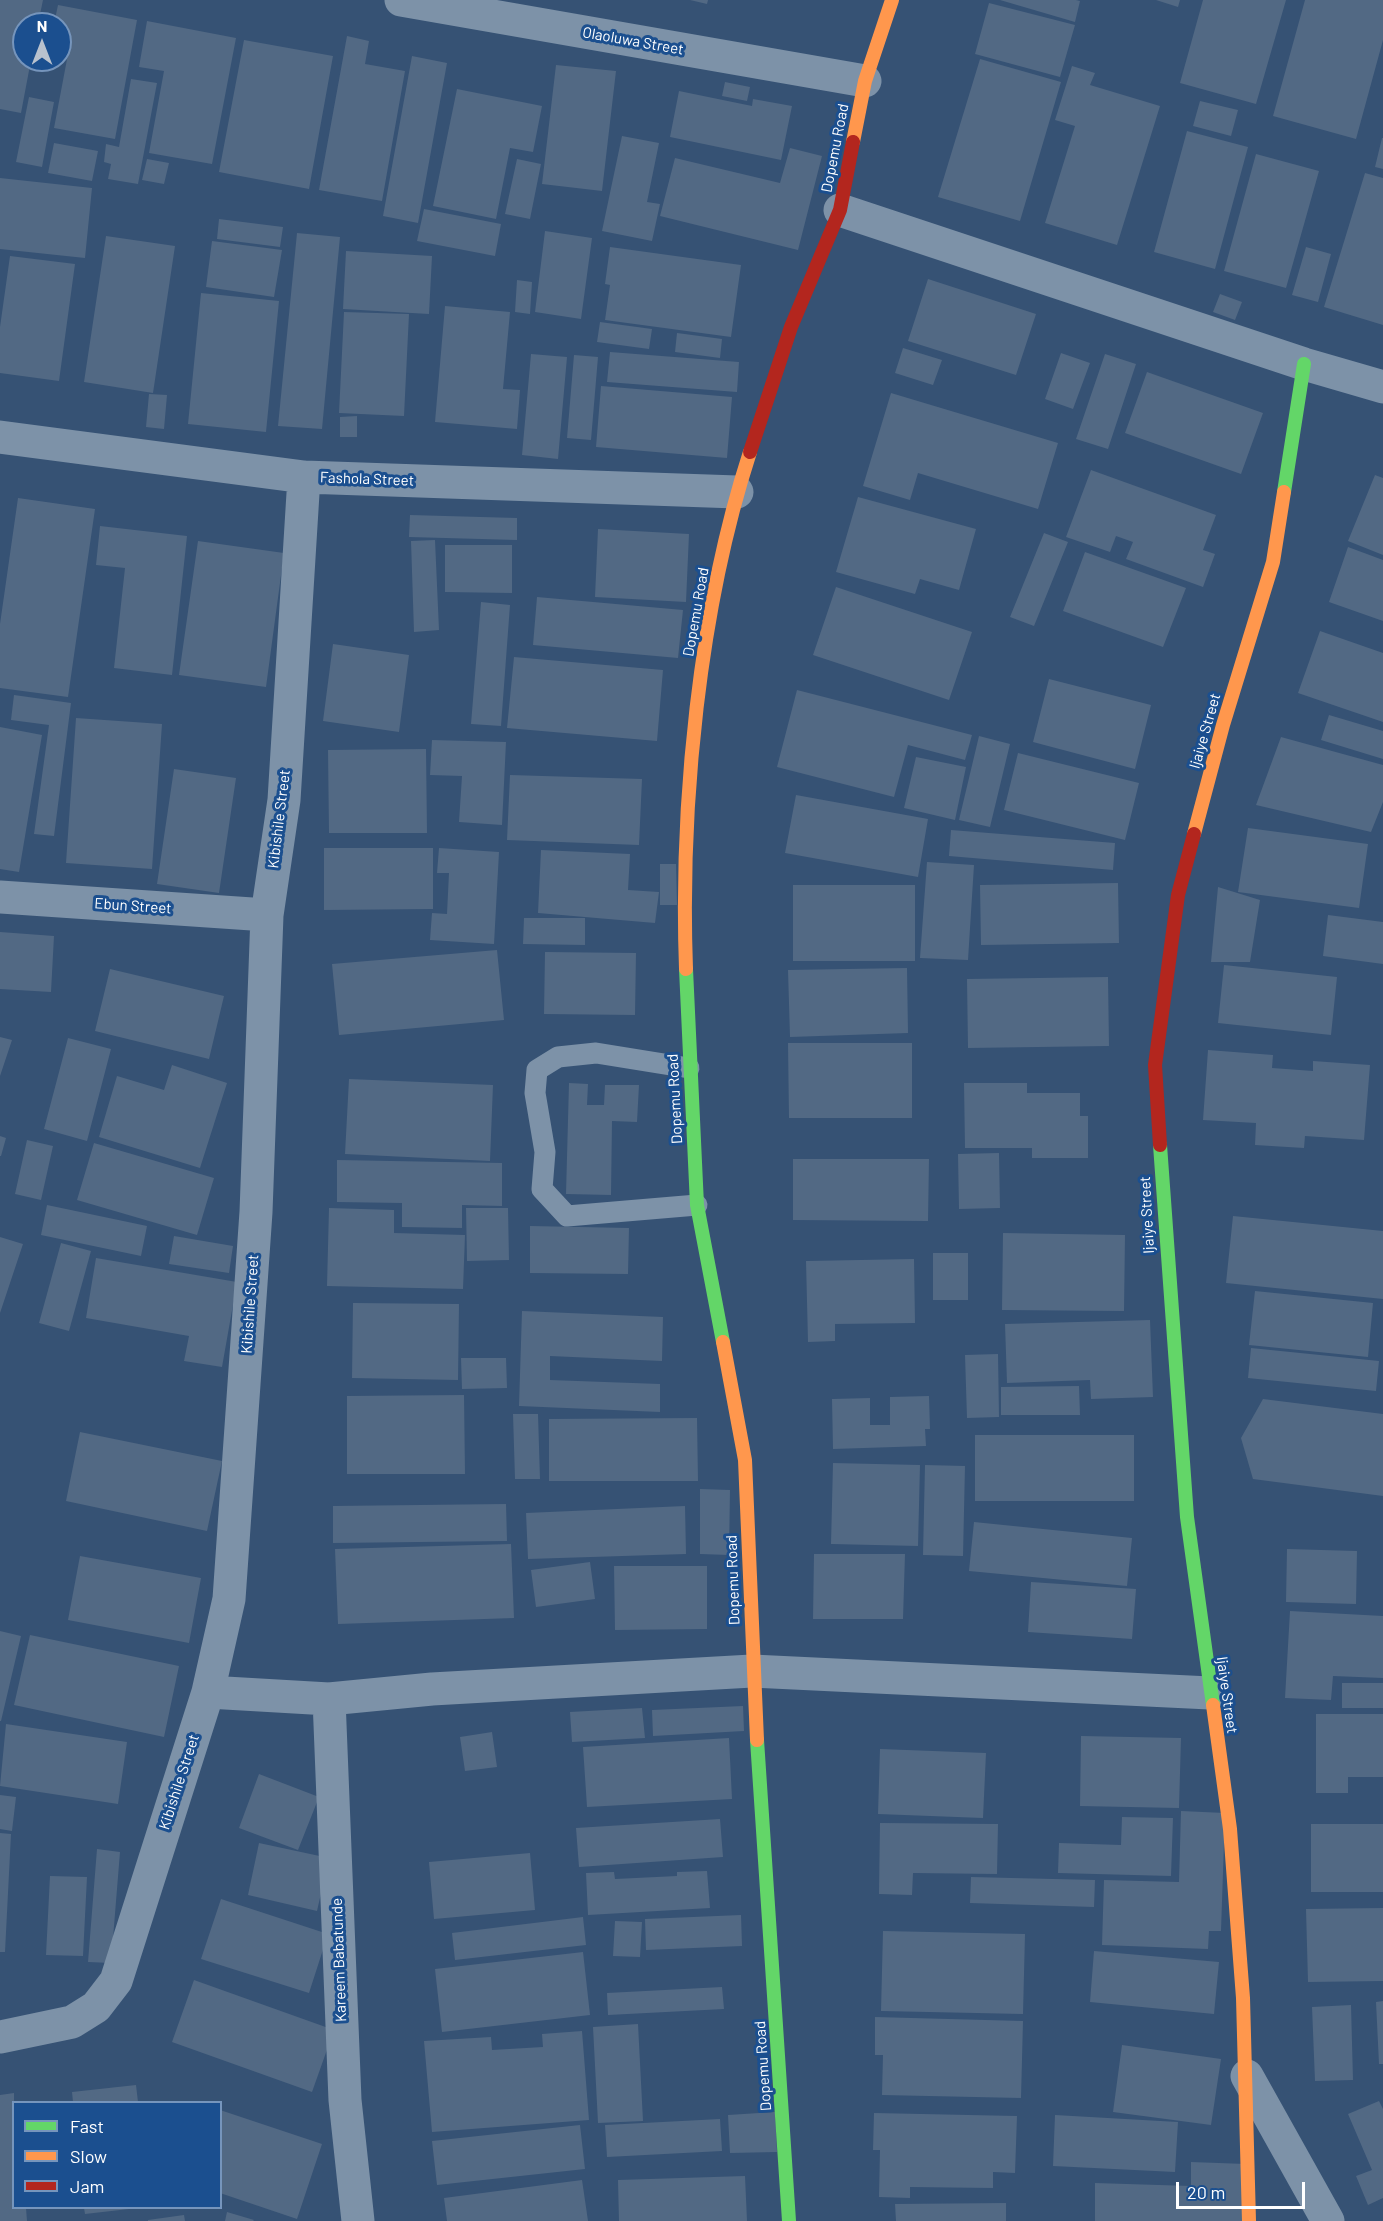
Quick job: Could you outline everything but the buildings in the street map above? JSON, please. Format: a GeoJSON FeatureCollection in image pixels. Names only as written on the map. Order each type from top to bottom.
{"type":"FeatureCollection","features":[{"type":"Feature","properties":{"kind":"main road","name":"Dopemu Road"},"geometry":{"type":"LineString","coordinates":[[789,2221],[753,1671],[745,1460],[698,1205],[689,1068],[683,887],[699,690],[719,572],[738,492],[791,327],[840,210],[865,81],[892,0]]}},
{"type":"Feature","properties":{"kind":"main road","name":"Ijaiye Street"},"geometry":{"type":"LineString","coordinates":[[1249,2221],[1247,2076],[1230,1829],[1187,1517],[1169,1299],[1155,1065],[1178,895],[1223,725],[1274,562],[1304,364]]}},
{"type":"Feature","properties":{"kind":"street","name":"Olaoluwa Street"},"geometry":{"type":"LineString","coordinates":[[401,0],[865,81]]}},
{"type":"Feature","properties":{"kind":"street"},"geometry":{"type":"LineString","coordinates":[[840,210],[1304,364],[1383,387]]}},
{"type":"Feature","properties":{"kind":"street","name":"Fashola Street"},"geometry":{"type":"LineString","coordinates":[[0,437],[304,477],[738,492]]}},
{"type":"Feature","properties":{"kind":"street","name":"Kibishile Street"},"geometry":{"type":"LineString","coordinates":[[0,2037],[72,2022],[96,2007],[116,1981],[208,1692],[230,1587],[256,1212],[267,915],[284,800],[304,477]]}},
{"type":"Feature","properties":{"kind":"street","name":"Ebun Street"},"geometry":{"type":"LineString","coordinates":[[0,897],[267,915]]}},
{"type":"Feature","properties":{"kind":"street"},"geometry":{"type":"LineString","coordinates":[[208,1692],[329,1699],[432,1689],[753,1671],[1210,1693]]}},
{"type":"Feature","properties":{"kind":"street","name":"Kareem Babatunde"},"geometry":{"type":"LineString","coordinates":[[329,1699],[345,2100],[358,2221]]}},
{"type":"Feature","properties":{"kind":"street"},"geometry":{"type":"LineString","coordinates":[[1247,2076],[1328,2221]]}},
{"type":"Feature","properties":{"kind":"lane"},"geometry":{"type":"LineString","coordinates":[[689,1068],[596,1053],[558,1057],[537,1071],[535,1093],[545,1152],[542,1189],[567,1216],[698,1205]]}},
{"type":"Feature","properties":{"kind":"traffic: fast"},"geometry":{"type":"LineString","coordinates":[[1284,492],[1304,364]]}},
{"type":"Feature","properties":{"kind":"traffic: fast"},"geometry":{"type":"LineString","coordinates":[[686,969],[697,1205],[723,1342]]}},
{"type":"Feature","properties":{"kind":"traffic: fast"},"geometry":{"type":"LineString","coordinates":[[1160,1145],[1187,1517],[1213,1705]]}},
{"type":"Feature","properties":{"kind":"traffic: fast"},"geometry":{"type":"LineString","coordinates":[[757,1740],[789,2221]]}},
{"type":"Feature","properties":{"kind":"traffic: slow"},"geometry":{"type":"LineString","coordinates":[[853,142],[865,81],[892,0]]}},
{"type":"Feature","properties":{"kind":"traffic: slow"},"geometry":{"type":"LineString","coordinates":[[686,969],[686,841],[697,708],[718,576],[732,513],[750,452]]}},
{"type":"Feature","properties":{"kind":"traffic: slow"},"geometry":{"type":"LineString","coordinates":[[1194,834],[1223,725],[1273,562],[1284,492]]}},
{"type":"Feature","properties":{"kind":"traffic: slow"},"geometry":{"type":"LineString","coordinates":[[723,1342],[745,1460],[757,1740]]}},
{"type":"Feature","properties":{"kind":"traffic: slow"},"geometry":{"type":"LineString","coordinates":[[1213,1705],[1230,1829],[1243,1998],[1249,2221]]}},
{"type":"Feature","properties":{"kind":"traffic: jam"},"geometry":{"type":"LineString","coordinates":[[750,452],[791,327],[840,210],[853,142]]}},
{"type":"Feature","properties":{"kind":"traffic: jam"},"geometry":{"type":"LineString","coordinates":[[1160,1145],[1155,1065],[1178,895],[1194,834]]}}]}
